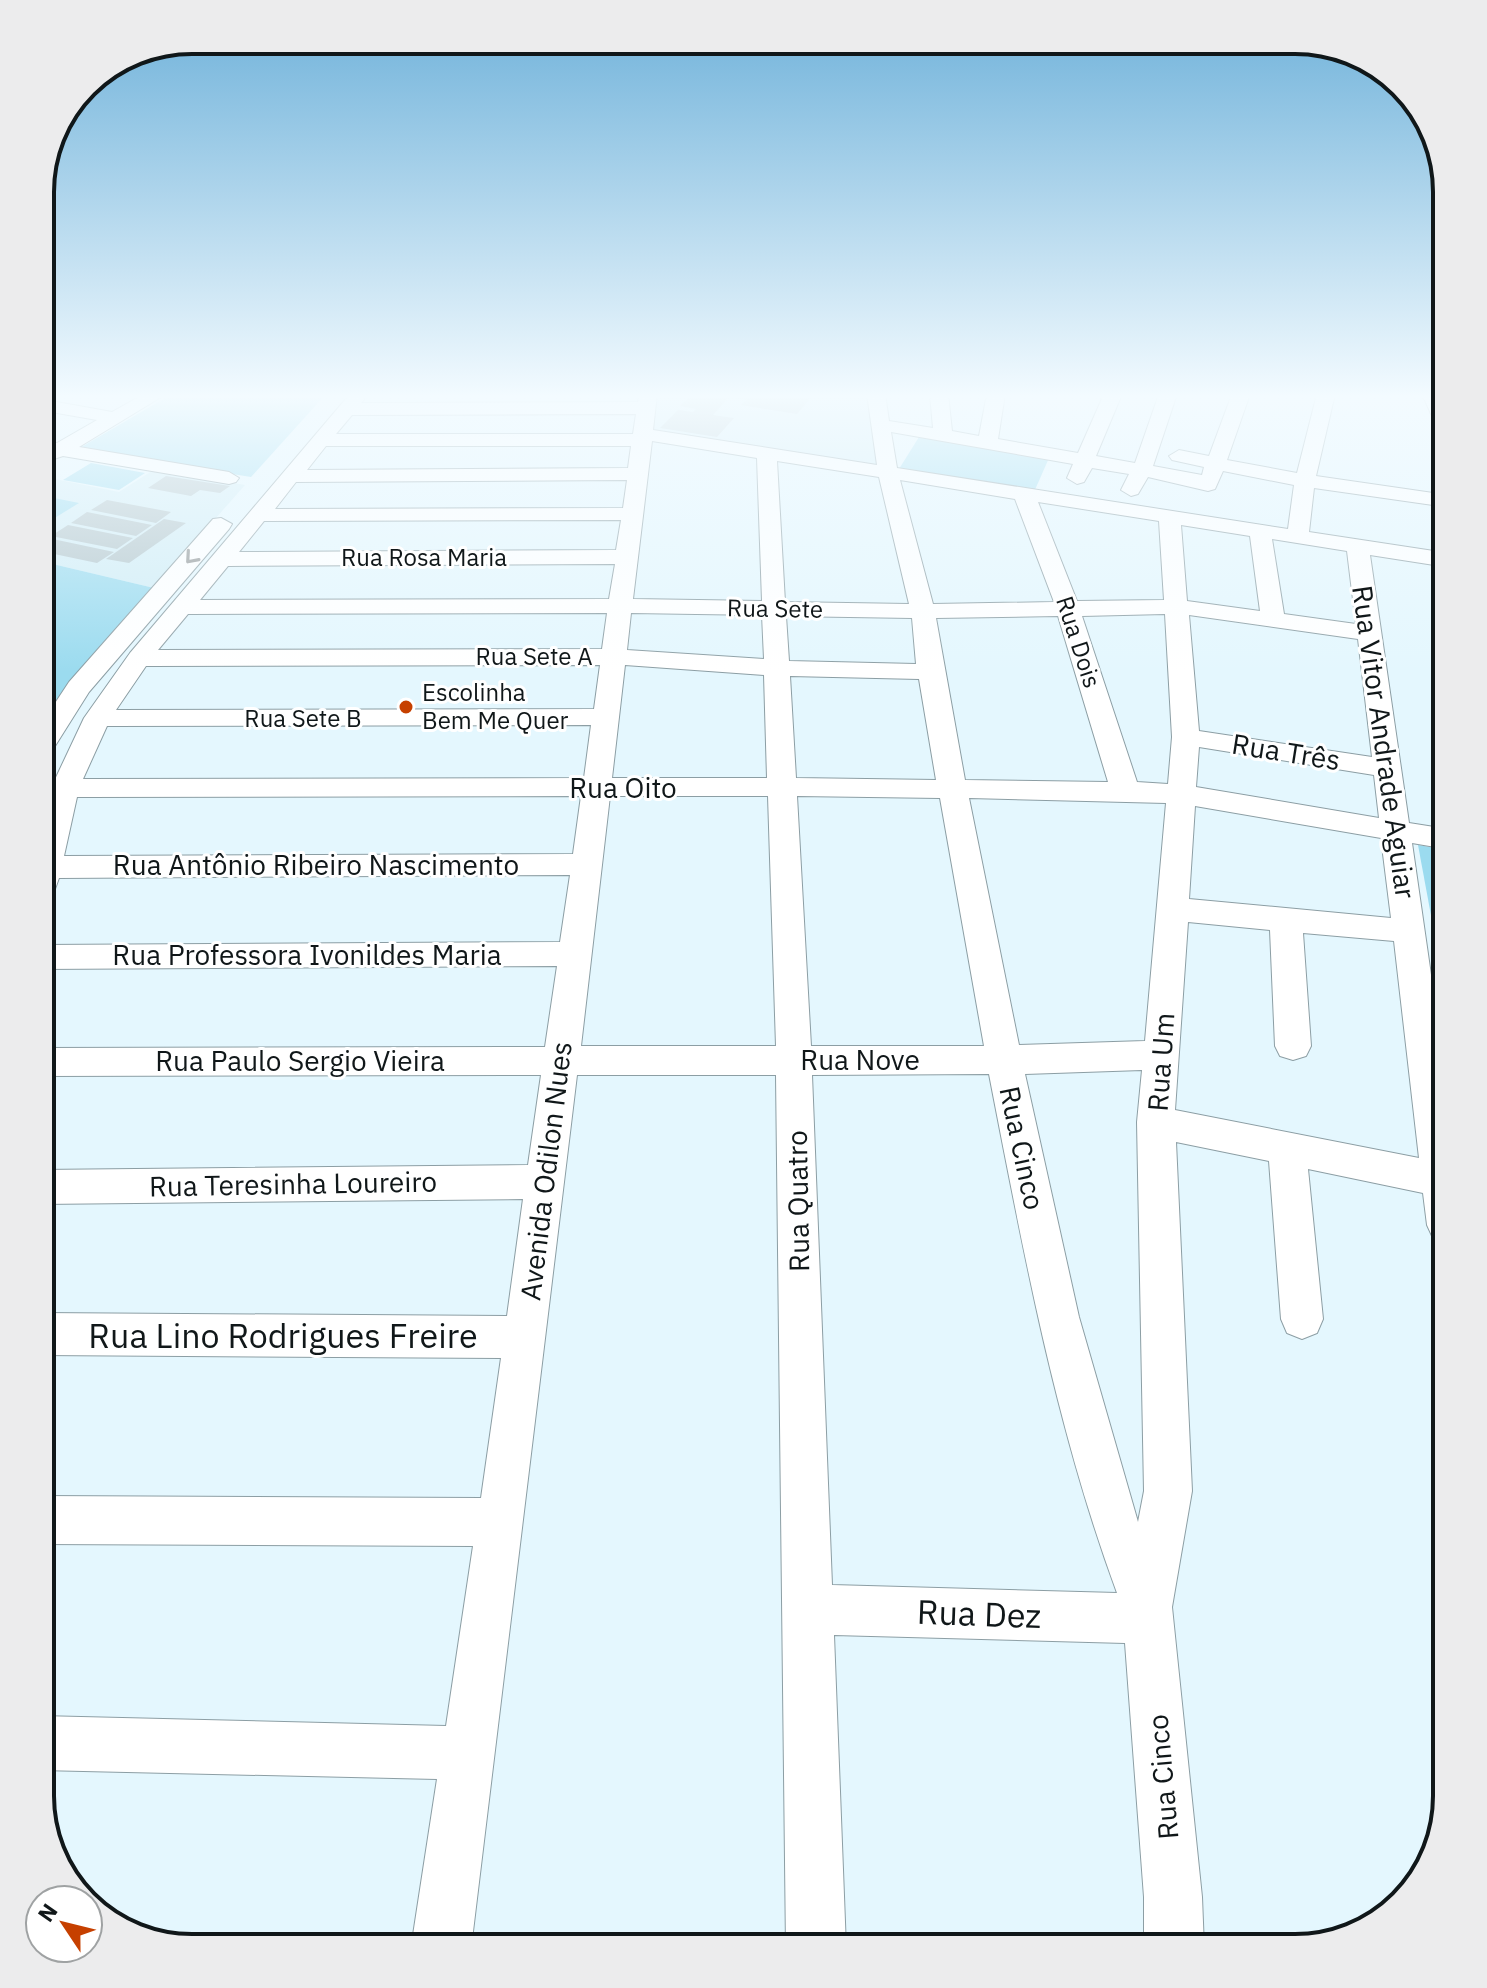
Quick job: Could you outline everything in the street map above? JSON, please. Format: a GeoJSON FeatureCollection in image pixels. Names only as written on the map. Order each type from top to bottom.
{"type":"FeatureCollection","features":[{"type":"Feature","properties":{"kind":"street"},"geometry":{"type":"LineString","coordinates":[[54,706],[269,487]]}},
{"type":"Feature","properties":{"kind":"street"},"geometry":{"type":"LineString","coordinates":[[54,834],[65,788],[97,718],[139,658],[221,559],[254,504],[280,487]]}},
{"type":"Feature","properties":{"kind":"street","name":"Avenida Odilon Nues"},"geometry":{"type":"LineString","coordinates":[[443,1934],[501,1522],[637,487]]}},
{"type":"Feature","properties":{"kind":"street","name":"Rua Quatro"},"geometry":{"type":"LineString","coordinates":[[769,487],[794,1059],[816,1934]]}},
{"type":"Feature","properties":{"kind":"street","name":"Rua Cinco"},"geometry":{"type":"LineString","coordinates":[[891,487],[923,611],[930,672],[1004,1060],[1069,1360],[1113,1518],[1148,1613],[1179,1931]]}},
{"type":"Feature","properties":{"kind":"street"},"geometry":{"type":"LineString","coordinates":[[975,487],[1433,558]]}},
{"type":"Feature","properties":{"kind":"street"},"geometry":{"type":"LineString","coordinates":[[1067,500],[1073,487]]}},
{"type":"Feature","properties":{"kind":"street"},"geometry":{"type":"LineString","coordinates":[[1121,508],[1133,487]]}},
{"type":"Feature","properties":{"kind":"street"},"geometry":{"type":"LineString","coordinates":[[1200,521],[1209,487]]}},
{"type":"Feature","properties":{"kind":"street"},"geometry":{"type":"LineString","coordinates":[[1298,536],[1304,487]]}},
{"type":"Feature","properties":{"kind":"street"},"geometry":{"type":"LineString","coordinates":[[1346,487],[1433,499]]}},
{"type":"Feature","properties":{"kind":"street","name":"Rua Dois"},"geometry":{"type":"LineString","coordinates":[[1024,494],[1068,608],[1125,791]]}},
{"type":"Feature","properties":{"kind":"street"},"geometry":{"type":"LineString","coordinates":[[254,504],[633,514]]}},
{"type":"Feature","properties":{"kind":"street","name":"Rua Um"},"geometry":{"type":"LineString","coordinates":[[1148,1613],[1168,1491],[1156,1122],[1186,737],[1179,607],[1169,516]]}},
{"type":"Feature","properties":{"kind":"street"},"geometry":{"type":"LineString","coordinates":[[1260,531],[1273,619]]}},
{"type":"Feature","properties":{"kind":"street","name":"Rua Vitor Andrade Aguiar"},"geometry":{"type":"LineString","coordinates":[[1358,546],[1433,1123]]}},
{"type":"Feature","properties":{"kind":"street","name":"Rua Rosa Maria"},"geometry":{"type":"LineString","coordinates":[[221,559],[626,557]]}},
{"type":"Feature","properties":{"kind":"street","name":"Rua Sete"},"geometry":{"type":"LineString","coordinates":[[181,607],[621,606],[923,611],[1179,607],[1368,633]]}},
{"type":"Feature","properties":{"kind":"street","name":"Rua Sete A"},"geometry":{"type":"LineString","coordinates":[[139,658],[614,657],[778,668],[930,672]]}},
{"type":"Feature","properties":{"kind":"street","name":"Rua Sete B"},"geometry":{"type":"LineString","coordinates":[[97,718],[348,720],[606,717]]}},
{"type":"Feature","properties":{"kind":"street","name":"Rua Três"},"geometry":{"type":"LineString","coordinates":[[1186,737],[1386,768]]}},
{"type":"Feature","properties":{"kind":"street","name":"Rua Oito"},"geometry":{"type":"LineString","coordinates":[[65,788],[780,787],[1181,794]]}},
{"type":"Feature","properties":{"kind":"street"},"geometry":{"type":"LineString","coordinates":[[1181,794],[1433,837]]}},
{"type":"Feature","properties":{"kind":"street","name":"Rua Antônio Ribeiro Nascimento"},"geometry":{"type":"LineString","coordinates":[[54,879],[587,864]]}},
{"type":"Feature","properties":{"kind":"street"},"geometry":{"type":"LineString","coordinates":[[1175,909],[1409,931]]}},
{"type":"Feature","properties":{"kind":"street"},"geometry":{"type":"LineString","coordinates":[[1286,921],[1293,1046]]}},
{"type":"Feature","properties":{"kind":"street","name":"Rua Professora Ivonildes Maria"},"geometry":{"type":"LineString","coordinates":[[54,957],[574,954]]}},
{"type":"Feature","properties":{"kind":"street","name":"Rua Nove"},"geometry":{"type":"LineString","coordinates":[[560,1060],[1004,1060],[1161,1055]]}},
{"type":"Feature","properties":{"kind":"street","name":"Rua Paulo Sergio Vieira"},"geometry":{"type":"LineString","coordinates":[[54,1062],[560,1060]]}},
{"type":"Feature","properties":{"kind":"street"},"geometry":{"type":"LineString","coordinates":[[1156,1122],[1433,1178]]}},
{"type":"Feature","properties":{"kind":"street"},"geometry":{"type":"LineString","coordinates":[[1287,1148],[1302,1319]]}},
{"type":"Feature","properties":{"kind":"street","name":"Rua Teresinha Loureiro"},"geometry":{"type":"LineString","coordinates":[[54,1187],[545,1182]]}},
{"type":"Feature","properties":{"kind":"street","name":"Rua Lino Rodrigues Freire"},"geometry":{"type":"LineString","coordinates":[[54,1334],[525,1337]]}},
{"type":"Feature","properties":{"kind":"street"},"geometry":{"type":"LineString","coordinates":[[54,1520],[501,1522]]}},
{"type":"Feature","properties":{"kind":"street","name":"Rua Dez"},"geometry":{"type":"LineString","coordinates":[[809,1609],[1148,1613]]}},
{"type":"Feature","properties":{"kind":"street"},"geometry":{"type":"LineString","coordinates":[[54,1743],[468,1753]]}},
{"type":"Feature","properties":{"kind":"shaded area"},"geometry":{"type":"Polygon","coordinates":[[[54,487],[93,487],[119,492],[127,487],[243,487],[154,588],[54,564],[54,487]]]}},
{"type":"Feature","properties":{"kind":"shaded area"},"geometry":{"type":"Polygon","coordinates":[[[1003,487],[1036,487],[1034,492],[1003,487]]]}},
{"type":"Feature","properties":{"kind":"shaded area"},"geometry":{"type":"Polygon","coordinates":[[[54,498],[79,503],[54,518],[54,498]]]}},
{"type":"Feature","properties":{"kind":"shaded area"},"geometry":{"type":"Polygon","coordinates":[[[54,564],[154,588],[57,708],[54,706],[54,564]]]}},
{"type":"Feature","properties":{"kind":"shaded area"},"geometry":{"type":"Polygon","coordinates":[[[1418,845],[1433,848],[1433,926],[1418,845]]]}},
{"type":"Feature","properties":{"kind":"building"},"geometry":{"type":"Polygon","coordinates":[[[229,487],[220,493],[200,490],[191,496],[148,488],[229,487]]]}},
{"type":"Feature","properties":{"kind":"building"},"geometry":{"type":"Polygon","coordinates":[[[107,500],[171,512],[156,523],[91,510],[107,500]]]}},
{"type":"Feature","properties":{"kind":"building"},"geometry":{"type":"Polygon","coordinates":[[[87,512],[152,525],[136,536],[71,523],[87,512]]]}},
{"type":"Feature","properties":{"kind":"building"},"geometry":{"type":"Polygon","coordinates":[[[164,519],[186,523],[129,563],[106,559],[164,519]]]}},
{"type":"Feature","properties":{"kind":"building"},"geometry":{"type":"Polygon","coordinates":[[[68,525],[133,538],[117,549],[54,537],[68,525]]]}},
{"type":"Feature","properties":{"kind":"building"},"geometry":{"type":"Polygon","coordinates":[[[54,539],[114,552],[97,563],[54,554],[54,539]]]}},
{"type":"Feature","properties":{"kind":"place","name":"Escolinha Bem Me Quer"},"geometry":{"type":"Point","coordinates":[406,707]}}]}
